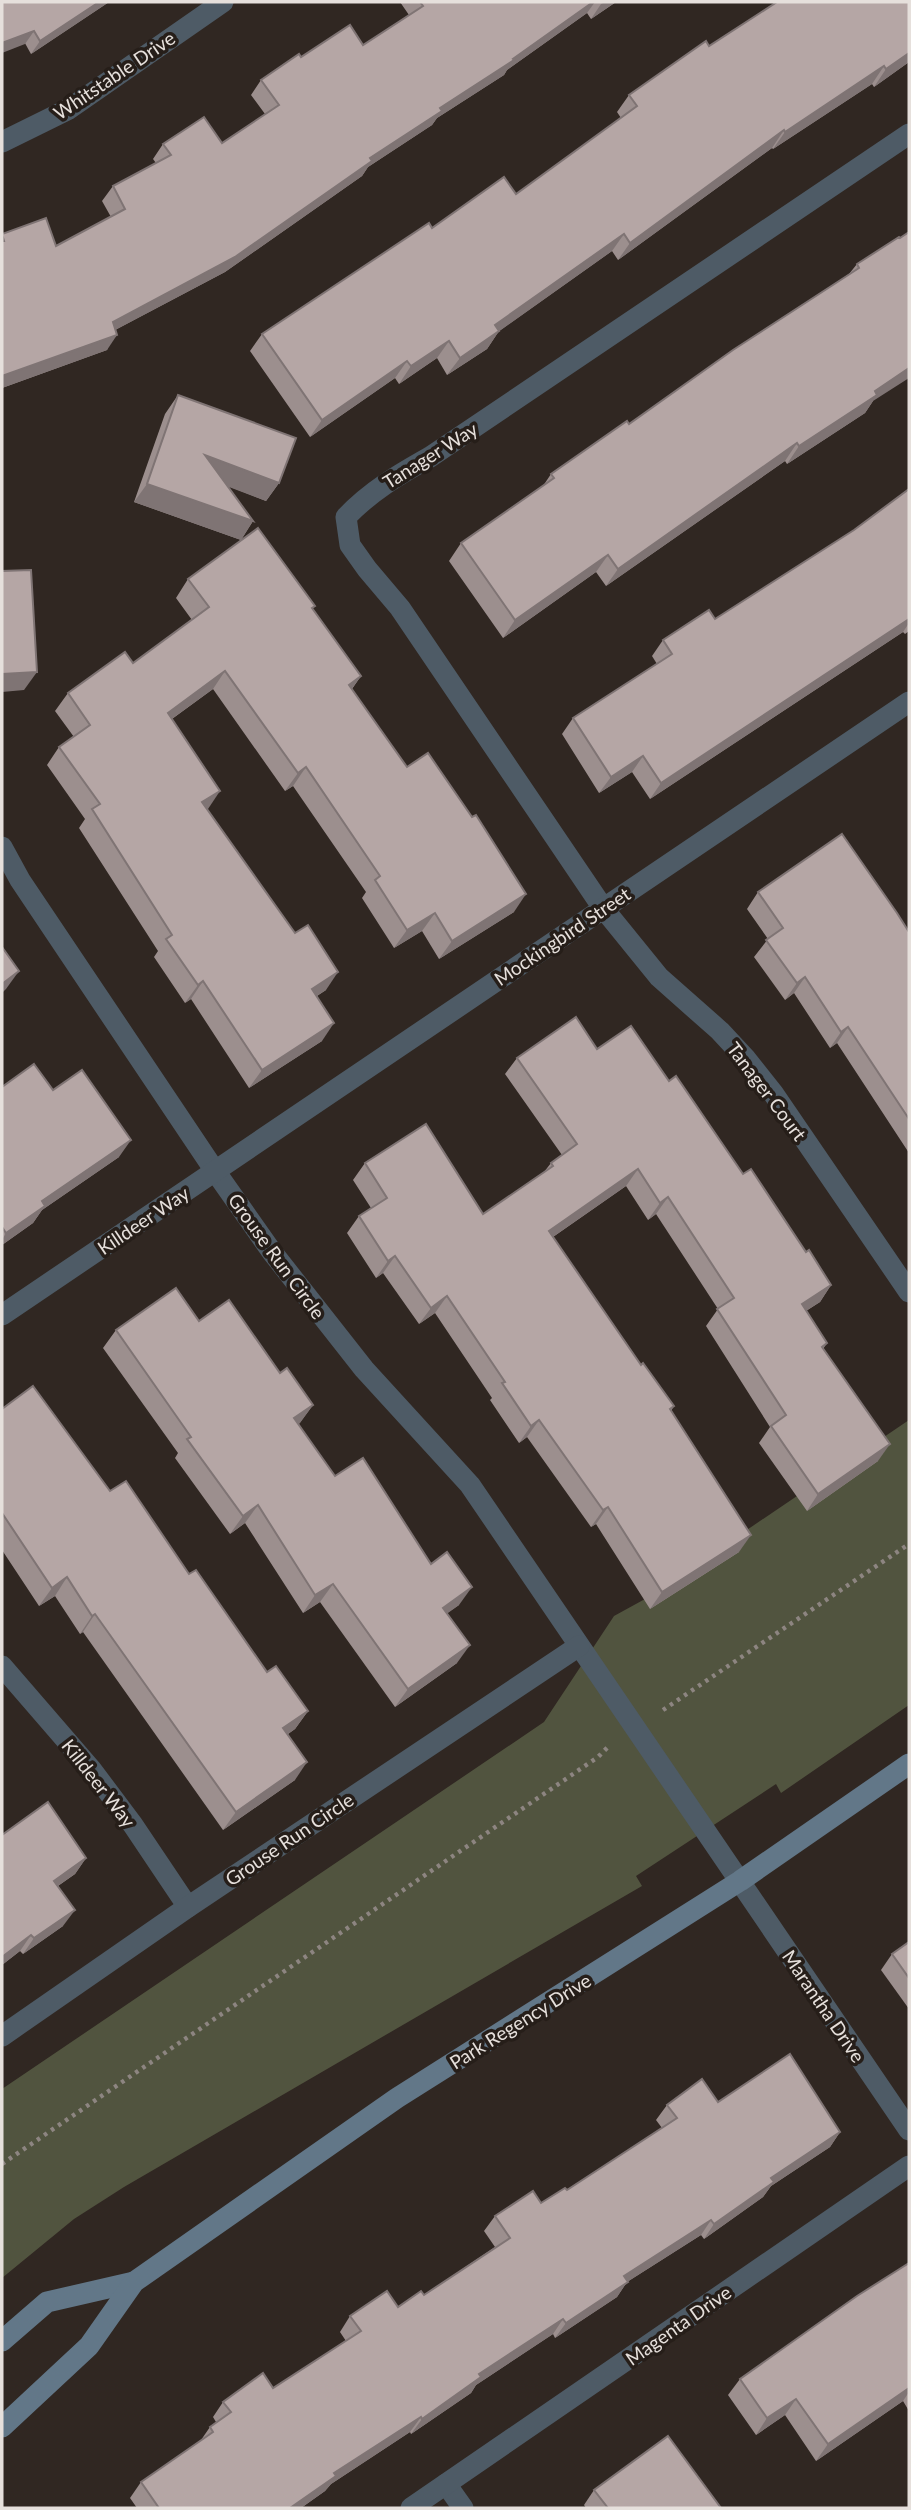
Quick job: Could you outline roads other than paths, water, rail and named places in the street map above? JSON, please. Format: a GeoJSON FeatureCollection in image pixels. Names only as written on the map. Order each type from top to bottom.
{"type":"FeatureCollection","features":[{"type":"Feature","properties":{"kind":"street","name":"Whitstable Drive"},"geometry":{"type":"LineString","coordinates":[[2,142],[69,109],[222,2]]}},
{"type":"Feature","properties":{"kind":"street","name":"Tanager Way"},"geometry":{"type":"LineString","coordinates":[[603,908],[400,608],[366,569],[350,545],[346,517],[368,495],[391,479],[429,457],[909,134]]}},
{"type":"Feature","properties":{"kind":"street","name":"Mockingbird Street"},"geometry":{"type":"LineString","coordinates":[[215,1171],[909,702]]}},
{"type":"Feature","properties":{"kind":"street","name":"Grouse Run Circle"},"geometry":{"type":"LineString","coordinates":[[2,847],[20,880],[272,1252],[364,1369],[470,1485],[740,1881]]}},
{"type":"Feature","properties":{"kind":"street","name":"Tanager Court"},"geometry":{"type":"LineString","coordinates":[[603,908],[659,977],[720,1031],[746,1059],[909,1292]]}},
{"type":"Feature","properties":{"kind":"street","name":"Killdeer Way"},"geometry":{"type":"LineString","coordinates":[[2,1315],[215,1171]]}},
{"type":"Feature","properties":{"kind":"street","name":"Grouse Run Circle"},"geometry":{"type":"LineString","coordinates":[[2,2036],[188,1907],[579,1646]]}},
{"type":"Feature","properties":{"kind":"street","name":"Killdeer Way"},"geometry":{"type":"LineString","coordinates":[[2,1666],[91,1769],[133,1825],[188,1907]]}},
{"type":"Feature","properties":{"kind":"street","name":"Park Regency Drive"},"geometry":{"type":"LineString","coordinates":[[2,2427],[89,2346],[134,2282],[397,2098],[740,1881],[909,1764]]}},
{"type":"Feature","properties":{"kind":"street","name":"Marantha Drive"},"geometry":{"type":"LineString","coordinates":[[740,1881],[909,2130]]}},
{"type":"Feature","properties":{"kind":"street","name":"Magenta Drive"},"geometry":{"type":"LineString","coordinates":[[411,2508],[909,2166]]}},
{"type":"Feature","properties":{"kind":"street","name":"Park Regency Drive"},"geometry":{"type":"LineString","coordinates":[[2,2341],[47,2302],[134,2282]]}},
{"type":"Feature","properties":{"kind":"street"},"geometry":{"type":"LineString","coordinates":[[446,2484],[463,2508]]}}]}
